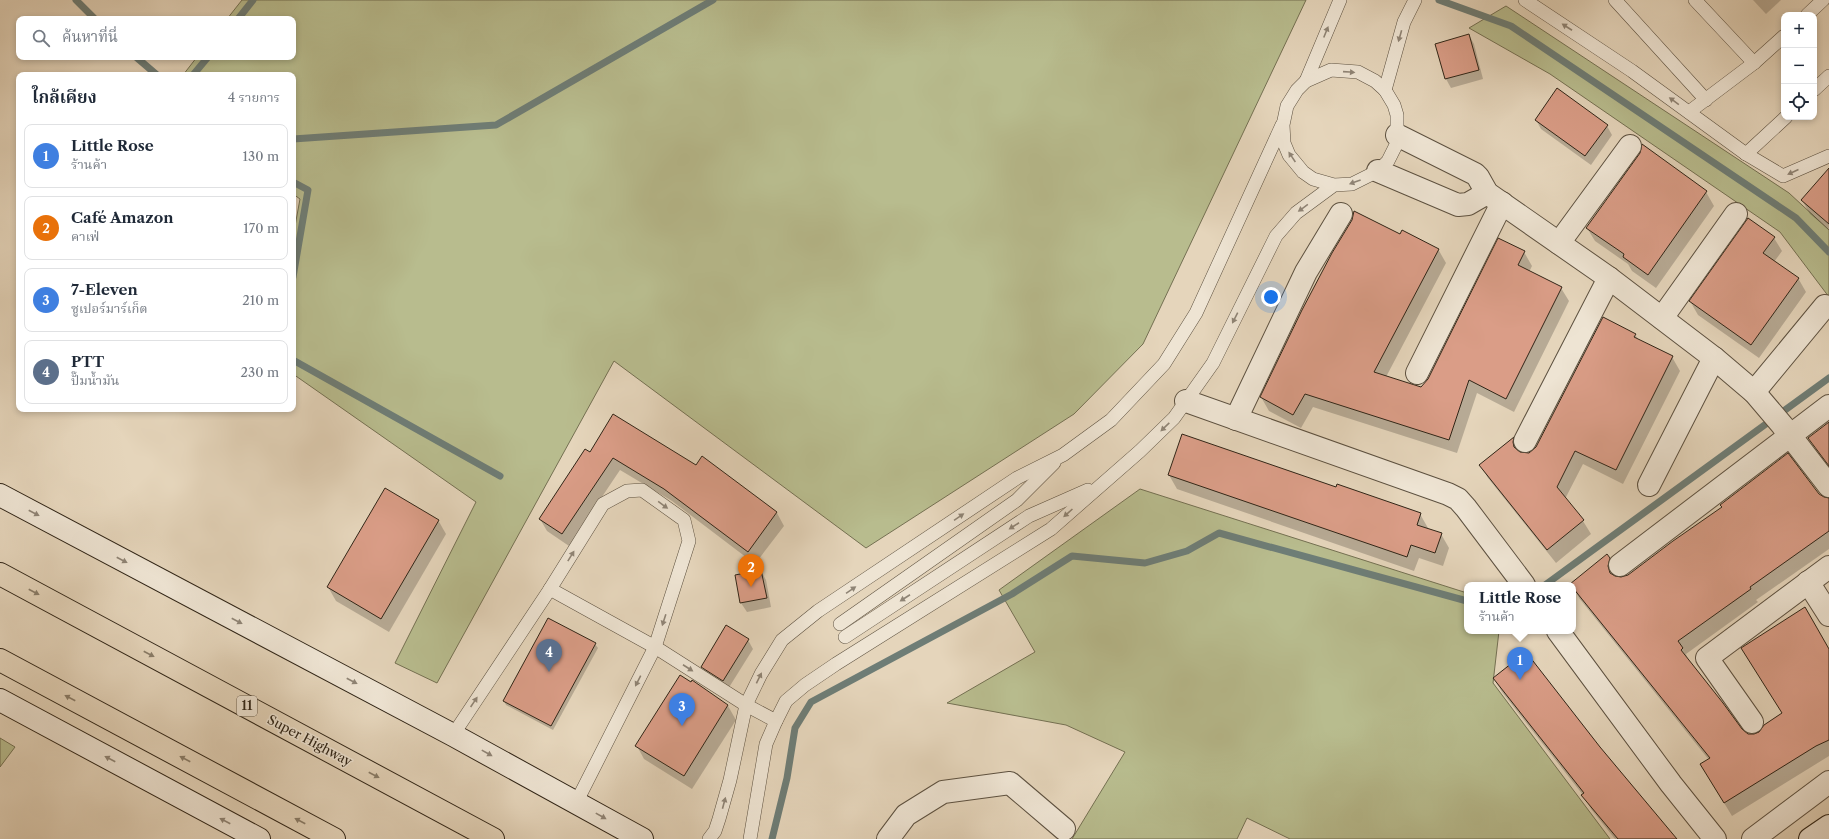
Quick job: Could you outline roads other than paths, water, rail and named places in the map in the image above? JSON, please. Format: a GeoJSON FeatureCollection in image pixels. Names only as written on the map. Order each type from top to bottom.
{"type":"FeatureCollection","features":[{"type":"Feature","properties":{"kind":"highway","name":"Super Highway"},"geometry":{"type":"LineString","coordinates":[[0,574],[493,839]]}},
{"type":"Feature","properties":{"kind":"highway"},"geometry":{"type":"LineString","coordinates":[[0,660],[334,839]]}},
{"type":"Feature","properties":{"kind":"street"},"geometry":{"type":"LineString","coordinates":[[1397,135],[1475,174],[1495,198],[1609,278],[1714,358],[1757,394],[1829,486]]}},
{"type":"Feature","properties":{"kind":"street"},"geometry":{"type":"LineString","coordinates":[[1559,243],[1630,146]]}},
{"type":"Feature","properties":{"kind":"street"},"geometry":{"type":"LineString","coordinates":[[1378,172],[1458,205],[1495,198]]}},
{"type":"Feature","properties":{"kind":"street"},"geometry":{"type":"LineString","coordinates":[[1417,374],[1495,198]]}},
{"type":"Feature","properties":{"kind":"street"},"geometry":{"type":"LineString","coordinates":[[1236,418],[1306,272],[1341,214]]}},
{"type":"Feature","properties":{"kind":"street"},"geometry":{"type":"LineString","coordinates":[[1662,318],[1736,214]]}},
{"type":"Feature","properties":{"kind":"street"},"geometry":{"type":"LineString","coordinates":[[1525,441],[1609,278]]}},
{"type":"Feature","properties":{"kind":"street"},"geometry":{"type":"LineString","coordinates":[[1757,394],[1825,306]]}},
{"type":"Feature","properties":{"kind":"street"},"geometry":{"type":"LineString","coordinates":[[1649,485],[1714,358]]}},
{"type":"Feature","properties":{"kind":"street"},"geometry":{"type":"LineString","coordinates":[[1186,401],[1448,494],[1458,499],[1521,581]]}},
{"type":"Feature","properties":{"kind":"street"},"geometry":{"type":"LineString","coordinates":[[1620,565],[1786,430],[1829,406]]}},
{"type":"Feature","properties":{"kind":"street"},"geometry":{"type":"LineString","coordinates":[[0,495],[452,735],[642,839]]}},
{"type":"Feature","properties":{"kind":"street"},"geometry":{"type":"LineString","coordinates":[[1752,722],[1707,658],[1829,566]]}},
{"type":"Feature","properties":{"kind":"street"},"geometry":{"type":"LineString","coordinates":[[1808,582],[1829,615]]}},
{"type":"Feature","properties":{"kind":"street"},"geometry":{"type":"LineString","coordinates":[[1560,634],[1671,784],[1715,839]]}},
{"type":"Feature","properties":{"kind":"street"},"geometry":{"type":"LineString","coordinates":[[0,700],[259,839]]}},
{"type":"Feature","properties":{"kind":"street"},"geometry":{"type":"LineString","coordinates":[[1753,839],[1829,782]]}},
{"type":"Feature","properties":{"kind":"street"},"geometry":{"type":"LineString","coordinates":[[888,839],[906,815],[943,792],[1010,783],[1064,829]]}},
{"type":"Feature","properties":{"kind":"street"},"geometry":{"type":"LineString","coordinates":[[1810,839],[1829,826]]}},
{"type":"Feature","properties":{"kind":"lane"},"geometry":{"type":"LineString","coordinates":[[1306,81],[1340,0]]}},
{"type":"Feature","properties":{"kind":"lane"},"geometry":{"type":"LineString","coordinates":[[1385,90],[1404,22],[1415,0]]}},
{"type":"Feature","properties":{"kind":"lane"},"geometry":{"type":"LineString","coordinates":[[1525,0],[1632,71],[1746,154],[1783,176],[1826,160]]}},
{"type":"Feature","properties":{"kind":"lane"},"geometry":{"type":"LineString","coordinates":[[1615,0],[1706,100]]}},
{"type":"Feature","properties":{"kind":"lane"},"geometry":{"type":"LineString","coordinates":[[1695,0],[1754,63]]}},
{"type":"Feature","properties":{"kind":"lane"},"geometry":{"type":"LineString","coordinates":[[1810,12],[1823,0]]}},
{"type":"Feature","properties":{"kind":"lane"},"geometry":{"type":"LineString","coordinates":[[1690,112],[1754,63],[1781,39]]}},
{"type":"Feature","properties":{"kind":"lane"},"geometry":{"type":"LineString","coordinates":[[840,624],[1016,500],[1063,455],[1111,420],[1164,364],[1196,313],[1283,125],[1287,106],[1297,90],[1306,81],[1331,70],[1358,72],[1375,80],[1385,90],[1394,105],[1397,115],[1397,143],[1388,161],[1378,172],[1352,184],[1334,185],[1313,179],[1303,172],[1289,154],[1284,143],[1283,125]]}},
{"type":"Feature","properties":{"kind":"lane"},"geometry":{"type":"LineString","coordinates":[[1817,87],[1829,76]]}},
{"type":"Feature","properties":{"kind":"lane"},"geometry":{"type":"LineString","coordinates":[[1746,154],[1783,120]]}},
{"type":"Feature","properties":{"kind":"lane"},"geometry":{"type":"LineString","coordinates":[[750,839],[766,744],[786,701],[805,685],[1051,529],[1157,435],[1174,418],[1213,362],[1276,236],[1296,213],[1334,185]]}},
{"type":"Feature","properties":{"kind":"lane"},"geometry":{"type":"LineString","coordinates":[[710,839],[719,819],[746,705],[761,674],[782,640],[812,616],[1017,478],[1063,455]]}},
{"type":"Feature","properties":{"kind":"lane"},"geometry":{"type":"LineString","coordinates":[[845,637],[1029,516],[1099,485]]}},
{"type":"Feature","properties":{"kind":"lane"},"geometry":{"type":"LineString","coordinates":[[452,735],[550,589],[603,504],[627,491],[642,490],[684,520],[689,541],[655,647],[576,803]]}},
{"type":"Feature","properties":{"kind":"lane"},"geometry":{"type":"LineString","coordinates":[[550,589],[655,647],[746,705],[776,722]]}},
{"type":"Feature","properties":{"kind":"waterway"},"geometry":{"type":"LineString","coordinates":[[76,0],[92,16]]}},
{"type":"Feature","properties":{"kind":"waterway"},"geometry":{"type":"LineString","coordinates":[[240,16],[253,0]]}},
{"type":"Feature","properties":{"kind":"waterway"},"geometry":{"type":"LineString","coordinates":[[296,139],[496,125],[713,0]]}},
{"type":"Feature","properties":{"kind":"waterway"},"geometry":{"type":"LineString","coordinates":[[1439,0],[1511,26],[1796,218],[1829,252]]}},
{"type":"Feature","properties":{"kind":"waterway"},"geometry":{"type":"LineString","coordinates":[[140,60],[154,72]]}},
{"type":"Feature","properties":{"kind":"waterway"},"geometry":{"type":"LineString","coordinates":[[196,72],[206,60]]}},
{"type":"Feature","properties":{"kind":"waterway"},"geometry":{"type":"LineString","coordinates":[[296,184],[308,190],[296,260]]}},
{"type":"Feature","properties":{"kind":"waterway"},"geometry":{"type":"LineString","coordinates":[[296,362],[500,476]]}},
{"type":"Feature","properties":{"kind":"waterway"},"geometry":{"type":"LineString","coordinates":[[1549,582],[1829,378]]}},
{"type":"Feature","properties":{"kind":"waterway"},"geometry":{"type":"LineString","coordinates":[[772,839],[787,778],[795,728],[811,702],[1012,594],[1072,556],[1145,563],[1187,551],[1219,533],[1464,600]]}},
{"type":"Feature","properties":{"kind":"place","name":"Café Amazon"},"geometry":{"type":"Point","coordinates":[751,587]}},
{"type":"Feature","properties":{"kind":"place","name":"PTT"},"geometry":{"type":"Point","coordinates":[549,672]}},
{"type":"Feature","properties":{"kind":"place","name":"Little Rose"},"geometry":{"type":"Point","coordinates":[1520,680]}},
{"type":"Feature","properties":{"kind":"place","name":"7-Eleven"},"geometry":{"type":"Point","coordinates":[682,726]}}]}
